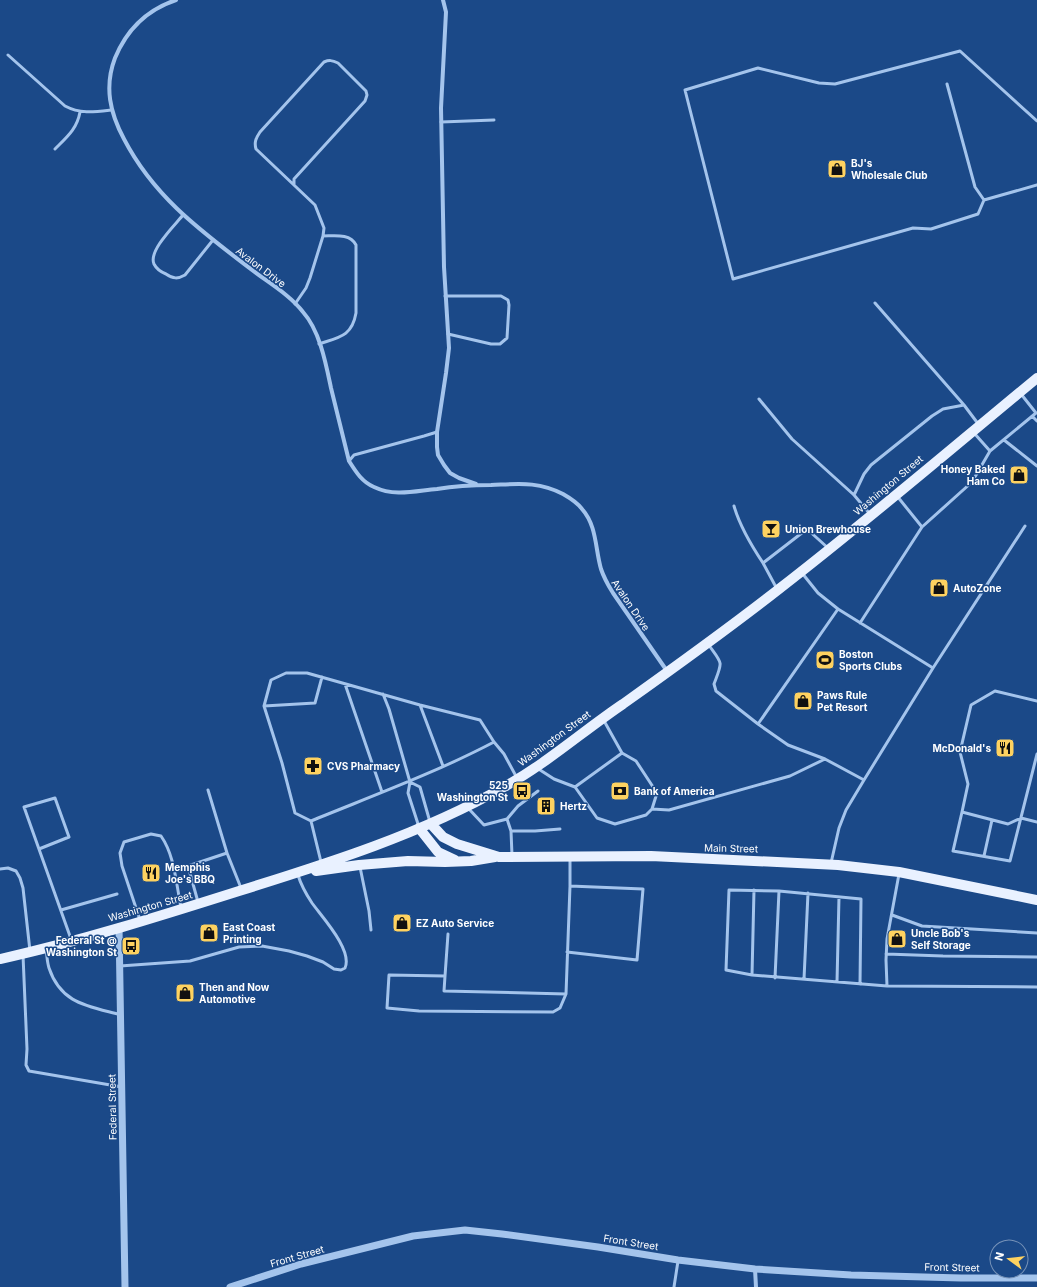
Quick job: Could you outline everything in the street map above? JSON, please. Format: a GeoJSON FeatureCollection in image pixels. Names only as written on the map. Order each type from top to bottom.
{"type":"FeatureCollection","features":[{"type":"Feature","properties":{"kind":"main road","name":"Washington Street"},"geometry":{"type":"LineString","coordinates":[[0,959],[46,948],[141,921],[298,873],[431,824],[518,779],[536,768],[602,718],[708,643],[777,591],[872,516],[1037,378]]}},
{"type":"Feature","properties":{"kind":"main road","name":"Main Street"},"geometry":{"type":"LineString","coordinates":[[431,824],[443,837],[452,842],[499,857],[651,856],[830,865],[899,872],[1037,900]]}},
{"type":"Feature","properties":{"kind":"main road"},"geometry":{"type":"LineString","coordinates":[[419,828],[438,852],[459,861]]}},
{"type":"Feature","properties":{"kind":"main road"},"geometry":{"type":"LineString","coordinates":[[298,873],[360,865],[408,861],[459,861],[499,857]]}},
{"type":"Feature","properties":{"kind":"street","name":"Avalon Drive"},"geometry":{"type":"LineString","coordinates":[[176,0],[166,3],[139,20],[120,48],[111,72],[109,86],[111,110],[132,154],[155,186],[183,215],[304,312],[312,325],[320,344],[350,461],[363,480],[386,492],[400,494],[436,489],[519,483],[534,484],[561,493],[582,509],[590,520],[595,534],[598,555],[606,581],[667,672]]}},
{"type":"Feature","properties":{"kind":"street","name":"Avalon Drive"},"geometry":{"type":"LineString","coordinates":[[443,0],[446,12],[441,122],[445,296],[448,334],[447,366],[437,432],[437,447],[438,455],[450,473],[459,478],[480,485]]}},
{"type":"Feature","properties":{"kind":"street","name":"Federal Street"},"geometry":{"type":"LineString","coordinates":[[119,927],[125,1287]]}},
{"type":"Feature","properties":{"kind":"street","name":"Front Street"},"geometry":{"type":"LineString","coordinates":[[230,1287],[301,1264],[413,1236],[465,1230],[509,1234],[678,1260],[755,1270],[898,1276],[1037,1278]]}},
{"type":"Feature","properties":{"kind":"street"},"geometry":{"type":"LineString","coordinates":[[755,1270],[756,1287]]}},
{"type":"Feature","properties":{"kind":"lane"},"geometry":{"type":"LineString","coordinates":[[984,200],[978,214],[931,229],[913,228],[733,279],[685,90],[758,68],[819,84],[835,84],[960,52],[1037,121]]}},
{"type":"Feature","properties":{"kind":"lane"},"geometry":{"type":"LineString","coordinates":[[8,55],[65,106],[72,110],[88,113],[111,110]]}},
{"type":"Feature","properties":{"kind":"lane"},"geometry":{"type":"LineString","coordinates":[[294,184],[294,179],[365,101],[366,91],[338,63],[333,60],[324,62],[260,132],[254,144],[256,149],[315,205],[324,228],[323,236],[306,288],[295,304]]}},
{"type":"Feature","properties":{"kind":"lane"},"geometry":{"type":"LineString","coordinates":[[947,84],[975,187],[984,200]]}},
{"type":"Feature","properties":{"kind":"lane"},"geometry":{"type":"LineString","coordinates":[[55,149],[76,127],[79,121],[80,112]]}},
{"type":"Feature","properties":{"kind":"lane"},"geometry":{"type":"LineString","coordinates":[[441,122],[494,120]]}},
{"type":"Feature","properties":{"kind":"lane"},"geometry":{"type":"LineString","coordinates":[[984,200],[1037,185]]}},
{"type":"Feature","properties":{"kind":"lane"},"geometry":{"type":"LineString","coordinates":[[183,215],[155,251],[153,259],[154,265],[161,271],[175,278],[180,278],[185,275],[213,240]]}},
{"type":"Feature","properties":{"kind":"lane"},"geometry":{"type":"LineString","coordinates":[[320,344],[342,336],[349,331],[354,323],[356,313],[356,244],[354,240],[350,238],[341,236],[323,236]]}},
{"type":"Feature","properties":{"kind":"lane"},"geometry":{"type":"LineString","coordinates":[[445,296],[501,296],[506,297],[509,305],[507,338],[500,344],[491,344],[448,334]]}},
{"type":"Feature","properties":{"kind":"lane"},"geometry":{"type":"LineString","coordinates":[[875,303],[964,405],[990,451]]}},
{"type":"Feature","properties":{"kind":"lane"},"geometry":{"type":"LineString","coordinates":[[860,623],[922,527],[972,482],[990,451],[1036,412],[1020,392]]}},
{"type":"Feature","properties":{"kind":"lane"},"geometry":{"type":"LineString","coordinates":[[759,399],[792,439],[854,495],[872,516]]}},
{"type":"Feature","properties":{"kind":"lane"},"geometry":{"type":"LineString","coordinates":[[854,495],[864,474],[871,465],[932,416],[943,409],[964,405]]}},
{"type":"Feature","properties":{"kind":"lane"},"geometry":{"type":"LineString","coordinates":[[1032,416],[1037,421]]}},
{"type":"Feature","properties":{"kind":"lane"},"geometry":{"type":"LineString","coordinates":[[350,461],[354,454],[437,432]]}},
{"type":"Feature","properties":{"kind":"lane"},"geometry":{"type":"LineString","coordinates":[[1004,440],[1037,466]]}},
{"type":"Feature","properties":{"kind":"lane"},"geometry":{"type":"LineString","coordinates":[[896,495],[922,527]]}},
{"type":"Feature","properties":{"kind":"lane"},"geometry":{"type":"LineString","coordinates":[[734,506],[737,517],[751,545],[763,563],[777,591]]}},
{"type":"Feature","properties":{"kind":"lane"},"geometry":{"type":"LineString","coordinates":[[830,865],[839,828],[846,810],[933,668],[1025,526]]}},
{"type":"Feature","properties":{"kind":"lane"},"geometry":{"type":"LineString","coordinates":[[763,563],[808,529],[830,549]]}},
{"type":"Feature","properties":{"kind":"lane"},"geometry":{"type":"LineString","coordinates":[[801,572],[818,593],[838,609],[933,668]]}},
{"type":"Feature","properties":{"kind":"lane"},"geometry":{"type":"LineString","coordinates":[[758,724],[838,609]]}},
{"type":"Feature","properties":{"kind":"lane"},"geometry":{"type":"LineString","coordinates":[[708,643],[720,660],[721,665],[714,684],[716,690],[758,724],[788,745],[825,759],[864,780]]}},
{"type":"Feature","properties":{"kind":"lane"},"geometry":{"type":"LineString","coordinates":[[322,864],[310,821],[295,813],[282,763],[264,706],[271,680],[286,673],[307,673],[420,705],[480,720],[494,742],[504,754],[518,779]]}},
{"type":"Feature","properties":{"kind":"lane"},"geometry":{"type":"LineString","coordinates":[[264,706],[315,704],[322,677]]}},
{"type":"Feature","properties":{"kind":"lane"},"geometry":{"type":"LineString","coordinates":[[346,684],[382,792]]}},
{"type":"Feature","properties":{"kind":"lane"},"geometry":{"type":"LineString","coordinates":[[1037,701],[994,691],[972,705],[960,752],[968,784],[953,851],[1010,861],[1037,754]]}},
{"type":"Feature","properties":{"kind":"lane"},"geometry":{"type":"LineString","coordinates":[[383,694],[389,709],[410,782],[408,793],[419,828]]}},
{"type":"Feature","properties":{"kind":"lane"},"geometry":{"type":"LineString","coordinates":[[420,705],[443,766]]}},
{"type":"Feature","properties":{"kind":"lane"},"geometry":{"type":"LineString","coordinates":[[536,768],[554,779],[575,787],[597,818],[615,824],[646,816],[652,809],[657,792],[636,761],[622,753],[602,718]]}},
{"type":"Feature","properties":{"kind":"lane"},"geometry":{"type":"LineString","coordinates":[[310,821],[410,782],[494,742]]}},
{"type":"Feature","properties":{"kind":"lane"},"geometry":{"type":"LineString","coordinates":[[575,787],[622,753]]}},
{"type":"Feature","properties":{"kind":"lane"},"geometry":{"type":"LineString","coordinates":[[652,809],[668,810],[790,776],[825,759]]}},
{"type":"Feature","properties":{"kind":"lane"},"geometry":{"type":"LineString","coordinates":[[410,782],[420,787],[431,824]]}},
{"type":"Feature","properties":{"kind":"lane"},"geometry":{"type":"LineString","coordinates":[[208,790],[227,853],[242,890]]}},
{"type":"Feature","properties":{"kind":"lane"},"geometry":{"type":"LineString","coordinates":[[467,806],[475,817],[484,825],[507,819],[518,806],[538,791]]}},
{"type":"Feature","properties":{"kind":"lane"},"geometry":{"type":"LineString","coordinates":[[39,849],[69,837],[55,798],[24,806],[39,849],[72,940]]}},
{"type":"Feature","properties":{"kind":"lane"},"geometry":{"type":"LineString","coordinates":[[962,812],[1008,824],[1021,818],[1037,822]]}},
{"type":"Feature","properties":{"kind":"lane"},"geometry":{"type":"LineString","coordinates":[[507,819],[510,831],[512,857]]}},
{"type":"Feature","properties":{"kind":"lane"},"geometry":{"type":"LineString","coordinates":[[984,856],[992,820]]}},
{"type":"Feature","properties":{"kind":"lane"},"geometry":{"type":"LineString","coordinates":[[510,831],[560,829]]}},
{"type":"Feature","properties":{"kind":"lane"},"geometry":{"type":"LineString","coordinates":[[141,921],[122,866],[120,853],[124,842],[151,834],[161,836],[166,844],[172,862],[182,909]]}},
{"type":"Feature","properties":{"kind":"lane"},"geometry":{"type":"LineString","coordinates":[[198,904],[188,866],[227,853]]}},
{"type":"Feature","properties":{"kind":"lane"},"geometry":{"type":"LineString","coordinates":[[445,976],[389,975],[387,1008],[419,1011],[553,1012],[560,1008],[566,994],[570,857]]}},
{"type":"Feature","properties":{"kind":"lane"},"geometry":{"type":"LineString","coordinates":[[360,865],[371,930]]}},
{"type":"Feature","properties":{"kind":"lane"},"geometry":{"type":"LineString","coordinates":[[0,869],[8,868],[16,871],[23,888],[27,953],[26,1065],[29,1070],[122,1087]]}},
{"type":"Feature","properties":{"kind":"lane"},"geometry":{"type":"LineString","coordinates":[[887,986],[886,954],[899,872]]}},
{"type":"Feature","properties":{"kind":"lane"},"geometry":{"type":"LineString","coordinates":[[120,966],[183,962],[239,947],[262,946],[307,956],[341,970],[345,968],[347,959],[339,941],[304,890],[298,873]]}},
{"type":"Feature","properties":{"kind":"lane"},"geometry":{"type":"LineString","coordinates":[[567,952],[637,960],[643,889],[570,886]]}},
{"type":"Feature","properties":{"kind":"lane"},"geometry":{"type":"LineString","coordinates":[[860,984],[861,899],[779,891],[730,890],[726,970],[775,978],[887,986],[1037,987]]}},
{"type":"Feature","properties":{"kind":"lane"},"geometry":{"type":"LineString","coordinates":[[752,975],[754,890]]}},
{"type":"Feature","properties":{"kind":"lane"},"geometry":{"type":"LineString","coordinates":[[775,978],[779,891]]}},
{"type":"Feature","properties":{"kind":"lane"},"geometry":{"type":"LineString","coordinates":[[804,979],[808,893]]}},
{"type":"Feature","properties":{"kind":"lane"},"geometry":{"type":"LineString","coordinates":[[61,910],[117,894]]}},
{"type":"Feature","properties":{"kind":"lane"},"geometry":{"type":"LineString","coordinates":[[836,982],[839,897]]}},
{"type":"Feature","properties":{"kind":"lane"},"geometry":{"type":"LineString","coordinates":[[892,915],[922,926],[1037,933]]}},
{"type":"Feature","properties":{"kind":"lane"},"geometry":{"type":"LineString","coordinates":[[448,934],[444,991],[566,994]]}},
{"type":"Feature","properties":{"kind":"lane"},"geometry":{"type":"LineString","coordinates":[[46,948],[49,968],[56,983],[65,996],[82,1005],[120,1015]]}},
{"type":"Feature","properties":{"kind":"lane"},"geometry":{"type":"LineString","coordinates":[[886,954],[1037,957]]}},
{"type":"Feature","properties":{"kind":"lane"},"geometry":{"type":"LineString","coordinates":[[674,1287],[678,1260]]}},
{"type":"Feature","properties":{"kind":"place","name":"BJ's Wholesale Club"},"geometry":{"type":"Point","coordinates":[837,169]}},
{"type":"Feature","properties":{"kind":"place","name":"Honey Baked Ham Co"},"geometry":{"type":"Point","coordinates":[1019,475]}},
{"type":"Feature","properties":{"kind":"place","name":"Union Brewhouse"},"geometry":{"type":"Point","coordinates":[771,529]}},
{"type":"Feature","properties":{"kind":"place","name":"AutoZone"},"geometry":{"type":"Point","coordinates":[939,588]}},
{"type":"Feature","properties":{"kind":"place","name":"Boston Sports Clubs"},"geometry":{"type":"Point","coordinates":[825,660]}},
{"type":"Feature","properties":{"kind":"place","name":"Paws Rule Pet Resort"},"geometry":{"type":"Point","coordinates":[803,701]}},
{"type":"Feature","properties":{"kind":"place","name":"McDonald's"},"geometry":{"type":"Point","coordinates":[1005,748]}},
{"type":"Feature","properties":{"kind":"place","name":"CVS Pharmacy"},"geometry":{"type":"Point","coordinates":[313,766]}},
{"type":"Feature","properties":{"kind":"place","name":"525 Washington St"},"geometry":{"type":"Point","coordinates":[522,791]}},
{"type":"Feature","properties":{"kind":"place","name":"Bank of America"},"geometry":{"type":"Point","coordinates":[620,791]}},
{"type":"Feature","properties":{"kind":"place","name":"Hertz"},"geometry":{"type":"Point","coordinates":[546,806]}},
{"type":"Feature","properties":{"kind":"place","name":"Memphis Joe's BBQ"},"geometry":{"type":"Point","coordinates":[151,873]}},
{"type":"Feature","properties":{"kind":"place","name":"EZ Auto Service"},"geometry":{"type":"Point","coordinates":[402,923]}},
{"type":"Feature","properties":{"kind":"place","name":"East Coast Printing"},"geometry":{"type":"Point","coordinates":[209,933]}},
{"type":"Feature","properties":{"kind":"place","name":"Uncle Bob's Self Storage"},"geometry":{"type":"Point","coordinates":[897,939]}},
{"type":"Feature","properties":{"kind":"place","name":"Federal St @ Washington St"},"geometry":{"type":"Point","coordinates":[131,946]}},
{"type":"Feature","properties":{"kind":"place","name":"Then and Now Automotive"},"geometry":{"type":"Point","coordinates":[185,993]}}]}
